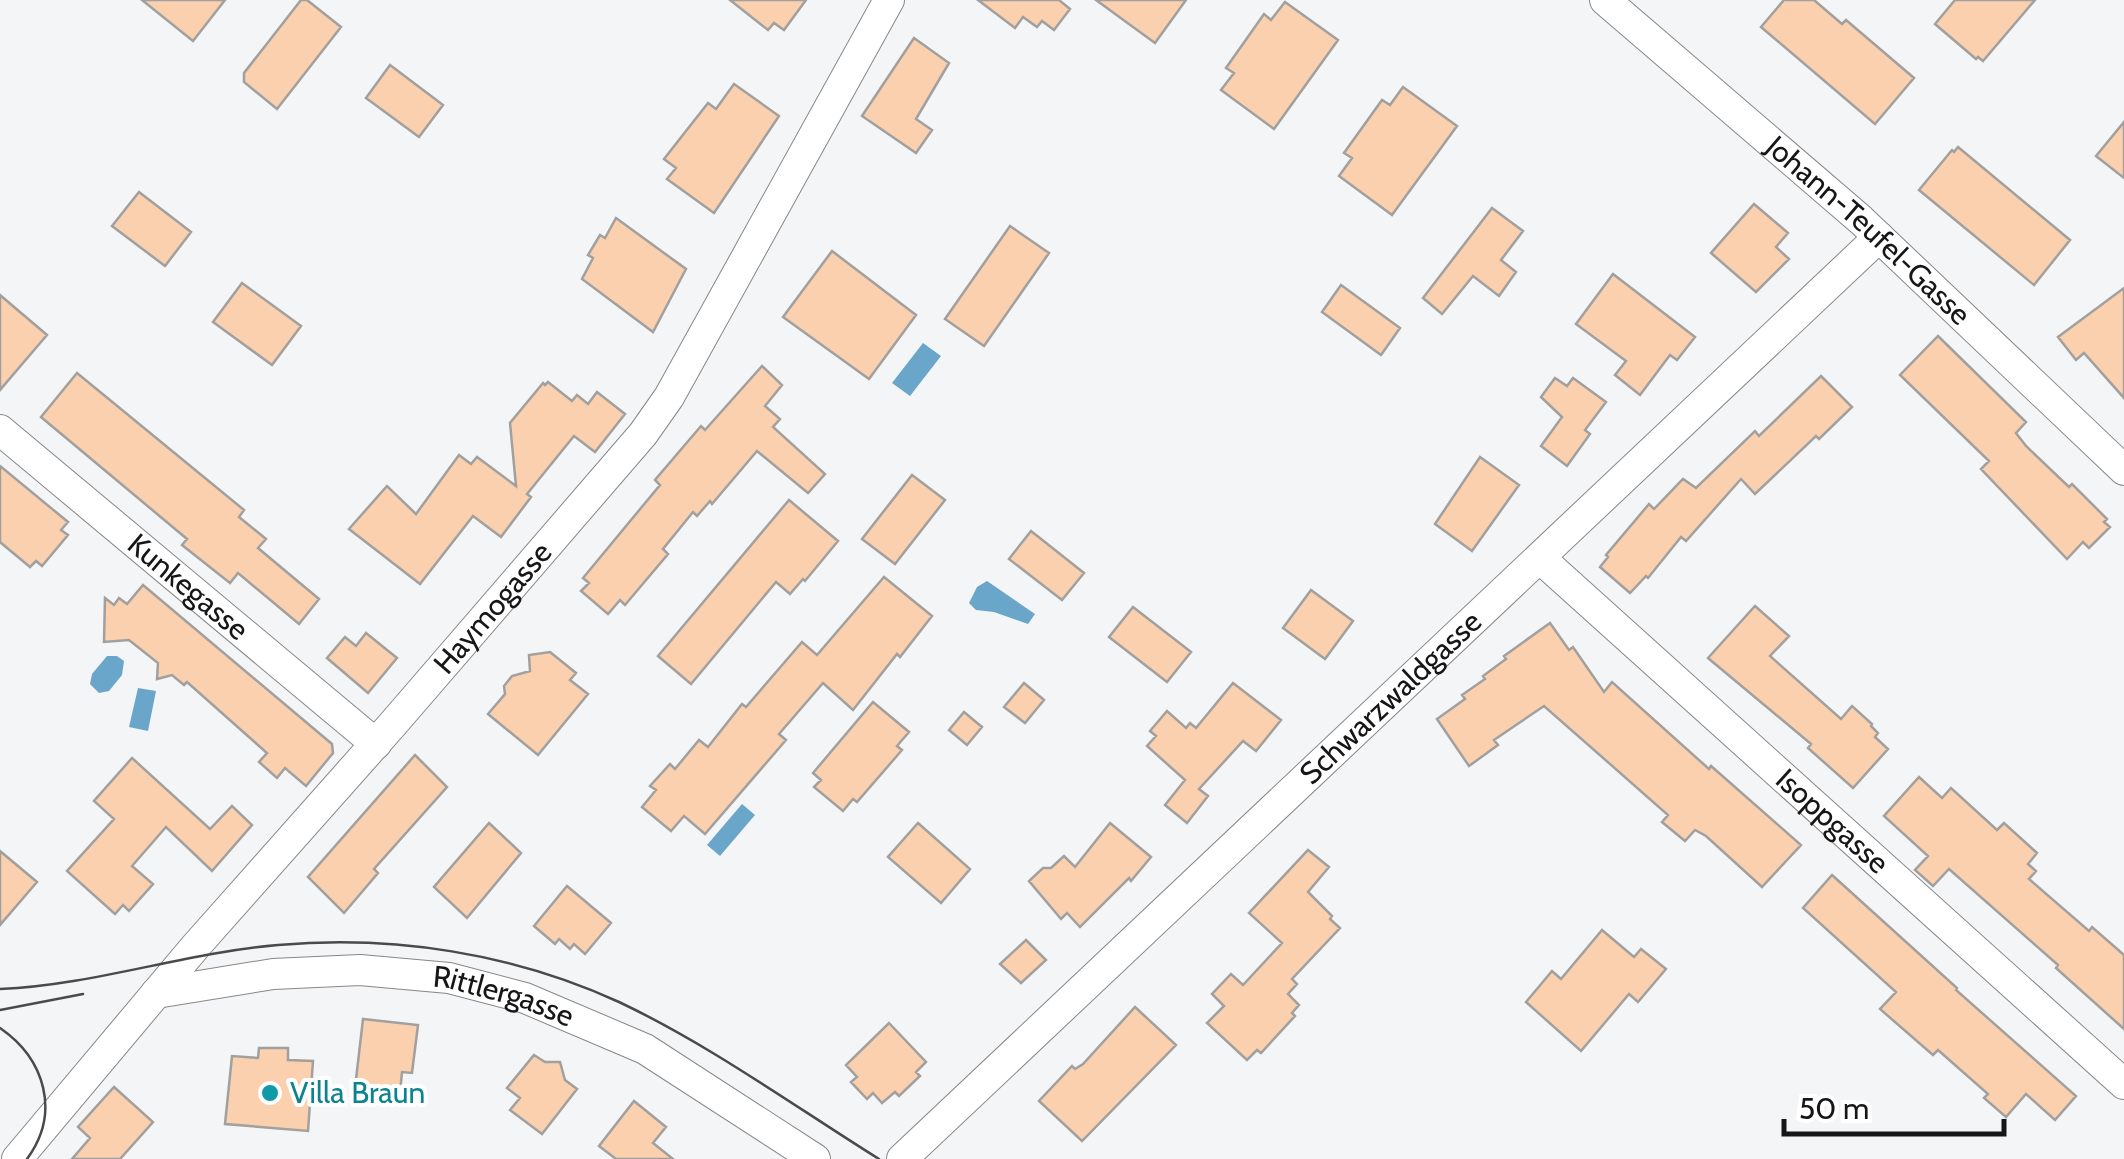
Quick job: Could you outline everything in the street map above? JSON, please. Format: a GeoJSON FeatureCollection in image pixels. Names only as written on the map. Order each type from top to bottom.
{"type":"FeatureCollection","features":[{"type":"Feature","properties":{"kind":"street","name":"Haymogasse"},"geometry":{"type":"LineString","coordinates":[[17,1159],[156,993],[643,434],[669,397],[889,0]]}},
{"type":"Feature","properties":{"kind":"street","name":"Johann-Teufel-Gasse"},"geometry":{"type":"LineString","coordinates":[[1605,0],[1880,237],[2124,470]]}},
{"type":"Feature","properties":{"kind":"street","name":"Schwarzwaldgasse"},"geometry":{"type":"LineString","coordinates":[[902,1159],[1880,237]]}},
{"type":"Feature","properties":{"kind":"street","name":"Kunkegasse"},"geometry":{"type":"LineString","coordinates":[[0,430],[376,744]]}},
{"type":"Feature","properties":{"kind":"street","name":"Isoppgasse"},"geometry":{"type":"LineString","coordinates":[[1540,559],[2124,1084]]}},
{"type":"Feature","properties":{"kind":"street","name":"Rittlergasse"},"geometry":{"type":"LineString","coordinates":[[156,993],[272,974],[360,970],[449,978],[525,998],[644,1049],[815,1159]]}},
{"type":"Feature","properties":{"kind":"water"},"geometry":{"type":"Polygon","coordinates":[[[923,343],[941,356],[910,396],[892,383],[923,343]]]}},
{"type":"Feature","properties":{"kind":"water"},"geometry":{"type":"Polygon","coordinates":[[[987,581],[1035,614],[1028,624],[976,610],[969,603],[977,587],[987,581]]]}},
{"type":"Feature","properties":{"kind":"water"},"geometry":{"type":"Polygon","coordinates":[[[107,656],[124,661],[122,675],[109,691],[99,693],[90,684],[92,674],[107,656]]]}},
{"type":"Feature","properties":{"kind":"water"},"geometry":{"type":"Polygon","coordinates":[[[138,688],[156,691],[148,731],[129,727],[138,688]]]}},
{"type":"Feature","properties":{"kind":"water"},"geometry":{"type":"Polygon","coordinates":[[[742,804],[755,815],[720,856],[707,845],[742,804]]]}},
{"type":"Feature","properties":{"kind":"building"},"geometry":{"type":"Polygon","coordinates":[[[142,0],[225,0],[193,41],[142,0]]]}},
{"type":"Feature","properties":{"kind":"building"},"geometry":{"type":"Polygon","coordinates":[[[301,0],[307,0],[341,27],[277,109],[244,82],[244,73],[301,0]]]}},
{"type":"Feature","properties":{"kind":"building"},"geometry":{"type":"Polygon","coordinates":[[[730,0],[806,0],[784,30],[774,23],[768,30],[730,0]]]}},
{"type":"Feature","properties":{"kind":"building"},"geometry":{"type":"Polygon","coordinates":[[[978,0],[1059,0],[1070,9],[1054,30],[1042,21],[1037,27],[1023,17],[1015,28],[978,0]]]}},
{"type":"Feature","properties":{"kind":"building"},"geometry":{"type":"Polygon","coordinates":[[[1096,0],[1186,0],[1155,43],[1096,0]]]}},
{"type":"Feature","properties":{"kind":"building"},"geometry":{"type":"Polygon","coordinates":[[[1784,0],[1814,0],[1842,24],[1846,20],[1914,78],[1875,124],[1761,27],[1784,0]]]}},
{"type":"Feature","properties":{"kind":"building"},"geometry":{"type":"Polygon","coordinates":[[[1955,0],[2035,0],[1983,61],[1935,24],[1955,0]]]}},
{"type":"Feature","properties":{"kind":"building"},"geometry":{"type":"Polygon","coordinates":[[[1285,2],[1338,40],[1274,129],[1221,90],[1234,73],[1226,68],[1264,14],[1271,20],[1285,2]]]}},
{"type":"Feature","properties":{"kind":"building"},"geometry":{"type":"Polygon","coordinates":[[[914,38],[949,63],[916,119],[932,130],[916,153],[862,116],[914,38]]]}},
{"type":"Feature","properties":{"kind":"building"},"geometry":{"type":"Polygon","coordinates":[[[390,65],[443,105],[419,137],[366,98],[390,65]]]}},
{"type":"Feature","properties":{"kind":"building"},"geometry":{"type":"Polygon","coordinates":[[[734,84],[779,116],[714,213],[667,179],[676,168],[664,159],[708,103],[716,109],[734,84]]]}},
{"type":"Feature","properties":{"kind":"building"},"geometry":{"type":"Polygon","coordinates":[[[1403,87],[1457,126],[1392,215],[1339,176],[1352,158],[1344,153],[1382,100],[1390,105],[1403,87]]]}},
{"type":"Feature","properties":{"kind":"building"},"geometry":{"type":"Polygon","coordinates":[[[2124,122],[2124,178],[2096,156],[2124,122]]]}},
{"type":"Feature","properties":{"kind":"building"},"geometry":{"type":"Polygon","coordinates":[[[1958,147],[2070,240],[2034,285],[1919,190],[1958,147]]]}},
{"type":"Feature","properties":{"kind":"building"},"geometry":{"type":"Polygon","coordinates":[[[139,192],[191,232],[165,266],[112,226],[139,192]]]}},
{"type":"Feature","properties":{"kind":"building"},"geometry":{"type":"Polygon","coordinates":[[[1754,204],[1788,233],[1776,247],[1789,259],[1756,292],[1711,253],[1754,204]]]}},
{"type":"Feature","properties":{"kind":"building"},"geometry":{"type":"Polygon","coordinates":[[[1492,208],[1523,231],[1501,260],[1516,272],[1499,296],[1473,276],[1442,314],[1423,298],[1492,208]]]}},
{"type":"Feature","properties":{"kind":"building"},"geometry":{"type":"Polygon","coordinates":[[[616,218],[686,269],[653,332],[582,279],[593,258],[588,255],[600,235],[605,238],[616,218]]]}},
{"type":"Feature","properties":{"kind":"building"},"geometry":{"type":"Polygon","coordinates":[[[1010,226],[1049,253],[984,346],[945,319],[1010,226]]]}},
{"type":"Feature","properties":{"kind":"building"},"geometry":{"type":"Polygon","coordinates":[[[832,251],[916,315],[869,379],[783,317],[832,251]]]}},
{"type":"Feature","properties":{"kind":"building"},"geometry":{"type":"Polygon","coordinates":[[[1613,274],[1695,337],[1677,360],[1670,355],[1640,395],[1615,375],[1626,361],[1576,324],[1613,274]]]}},
{"type":"Feature","properties":{"kind":"building"},"geometry":{"type":"Polygon","coordinates":[[[242,283],[301,326],[272,365],[213,322],[242,283]]]}},
{"type":"Feature","properties":{"kind":"building"},"geometry":{"type":"Polygon","coordinates":[[[1341,285],[1400,328],[1381,355],[1322,312],[1341,285]]]}},
{"type":"Feature","properties":{"kind":"building"},"geometry":{"type":"Polygon","coordinates":[[[2124,288],[2124,398],[2084,353],[2076,360],[2058,337],[2124,288]]]}},
{"type":"Feature","properties":{"kind":"building"},"geometry":{"type":"Polygon","coordinates":[[[0,295],[47,335],[0,390],[0,295]]]}},
{"type":"Feature","properties":{"kind":"building"},"geometry":{"type":"Polygon","coordinates":[[[1938,336],[2026,422],[2016,433],[2026,446],[2107,519],[2104,522],[2110,527],[2089,548],[2083,542],[2067,559],[1981,469],[1989,461],[1900,375],[1938,336]]]}},
{"type":"Feature","properties":{"kind":"building"},"geometry":{"type":"Polygon","coordinates":[[[762,366],[782,385],[765,406],[780,419],[773,427],[825,474],[808,493],[757,451],[712,504],[710,501],[697,516],[693,512],[663,549],[668,554],[625,605],[620,600],[608,614],[581,591],[589,583],[583,578],[660,485],[655,480],[701,426],[705,430],[762,366]]]}},
{"type":"Feature","properties":{"kind":"building"},"geometry":{"type":"Polygon","coordinates":[[[77,373],[244,510],[239,517],[266,539],[258,548],[319,599],[299,624],[238,573],[230,583],[182,545],[187,539],[41,417],[77,373]]]}},
{"type":"Feature","properties":{"kind":"building"},"geometry":{"type":"Polygon","coordinates":[[[1821,376],[1852,407],[1819,439],[1816,436],[1755,494],[1741,479],[1686,541],[1681,537],[1648,578],[1630,593],[1600,567],[1649,504],[1654,509],[1683,479],[1696,488],[1755,431],[1759,436],[1821,376]]]}},
{"type":"Feature","properties":{"kind":"building"},"geometry":{"type":"Polygon","coordinates":[[[1555,378],[1567,386],[1573,378],[1606,402],[1585,430],[1590,434],[1567,466],[1541,446],[1562,417],[1541,397],[1555,378]]]}},
{"type":"Feature","properties":{"kind":"building"},"geometry":{"type":"Polygon","coordinates":[[[548,382],[572,401],[577,395],[588,404],[597,392],[625,414],[595,452],[574,436],[527,494],[531,497],[501,537],[473,516],[420,584],[349,529],[387,486],[416,514],[459,455],[471,464],[477,457],[516,486],[510,423],[548,382]]]}},
{"type":"Feature","properties":{"kind":"building"},"geometry":{"type":"Polygon","coordinates":[[[1480,457],[1519,485],[1472,551],[1435,524],[1480,457]]]}},
{"type":"Feature","properties":{"kind":"building"},"geometry":{"type":"Polygon","coordinates":[[[0,466],[68,522],[61,530],[68,535],[42,566],[36,561],[30,567],[0,542],[0,466]]]}},
{"type":"Feature","properties":{"kind":"building"},"geometry":{"type":"Polygon","coordinates":[[[912,475],[945,500],[895,564],[862,539],[912,475]]]}},
{"type":"Feature","properties":{"kind":"building"},"geometry":{"type":"Polygon","coordinates":[[[789,500],[838,541],[790,594],[776,582],[691,684],[658,656],[789,500]]]}},
{"type":"Feature","properties":{"kind":"building"},"geometry":{"type":"Polygon","coordinates":[[[1031,531],[1084,573],[1062,600],[1009,559],[1031,531]]]}},
{"type":"Feature","properties":{"kind":"building"},"geometry":{"type":"Polygon","coordinates":[[[884,577],[932,616],[853,710],[823,683],[779,734],[786,740],[705,834],[684,816],[671,831],[642,807],[656,790],[650,786],[670,764],[675,769],[699,740],[708,747],[742,704],[746,707],[802,642],[817,655],[884,577]]]}},
{"type":"Feature","properties":{"kind":"building"},"geometry":{"type":"Polygon","coordinates":[[[143,585],[332,744],[333,753],[306,786],[285,768],[277,778],[259,762],[267,753],[187,682],[184,685],[172,675],[157,679],[158,663],[129,640],[104,642],[105,598],[114,605],[119,598],[127,604],[143,585]]]}},
{"type":"Feature","properties":{"kind":"building"},"geometry":{"type":"Polygon","coordinates":[[[1311,590],[1353,621],[1325,659],[1283,628],[1311,590]]]}},
{"type":"Feature","properties":{"kind":"building"},"geometry":{"type":"Polygon","coordinates":[[[1755,606],[1789,636],[1770,656],[1841,719],[1852,706],[1872,724],[1878,733],[1875,737],[1888,749],[1853,788],[1808,748],[1811,744],[1708,658],[1755,606]]]}},
{"type":"Feature","properties":{"kind":"building"},"geometry":{"type":"Polygon","coordinates":[[[1133,607],[1191,652],[1167,682],[1109,637],[1133,607]]]}},
{"type":"Feature","properties":{"kind":"building"},"geometry":{"type":"Polygon","coordinates":[[[1550,623],[1569,650],[1573,647],[1604,692],[1612,682],[1801,845],[1762,887],[1706,836],[1695,830],[1685,841],[1662,822],[1668,815],[1544,706],[1494,740],[1498,745],[1469,766],[1437,719],[1465,699],[1462,695],[1485,679],[1483,676],[1506,659],[1504,656],[1550,623]]]}},
{"type":"Feature","properties":{"kind":"building"},"geometry":{"type":"Polygon","coordinates":[[[366,633],[397,658],[368,693],[327,658],[345,637],[356,646],[366,633]]]}},
{"type":"Feature","properties":{"kind":"building"},"geometry":{"type":"Polygon","coordinates":[[[550,652],[576,673],[570,680],[588,694],[538,755],[488,714],[505,694],[504,686],[512,676],[530,671],[529,655],[550,652]]]}},
{"type":"Feature","properties":{"kind":"building"},"geometry":{"type":"Polygon","coordinates":[[[1024,683],[1044,700],[1025,723],[1004,707],[1024,683]]]}},
{"type":"Feature","properties":{"kind":"building"},"geometry":{"type":"Polygon","coordinates":[[[1233,683],[1281,720],[1256,751],[1243,741],[1199,789],[1208,796],[1187,823],[1165,805],[1185,780],[1147,746],[1156,736],[1150,731],[1167,711],[1186,728],[1190,723],[1196,728],[1233,683]]]}},
{"type":"Feature","properties":{"kind":"building"},"geometry":{"type":"Polygon","coordinates":[[[873,702],[909,732],[897,746],[902,750],[857,802],[853,799],[843,811],[814,787],[821,780],[813,773],[873,702]]]}},
{"type":"Feature","properties":{"kind":"building"},"geometry":{"type":"Polygon","coordinates":[[[964,712],[982,727],[967,745],[949,730],[964,712]]]}},
{"type":"Feature","properties":{"kind":"building"},"geometry":{"type":"Polygon","coordinates":[[[415,755],[447,787],[374,869],[378,873],[344,913],[308,877],[415,755]]]}},
{"type":"Feature","properties":{"kind":"building"},"geometry":{"type":"Polygon","coordinates":[[[132,758],[210,829],[232,806],[252,825],[212,871],[166,827],[132,866],[153,884],[129,911],[123,905],[115,914],[67,871],[114,819],[94,801],[132,758]]]}},
{"type":"Feature","properties":{"kind":"building"},"geometry":{"type":"Polygon","coordinates":[[[1919,777],[1942,798],[1951,788],[1997,830],[2004,823],[2037,853],[2028,864],[2036,871],[2029,879],[2089,931],[2092,927],[2124,955],[2124,1029],[1949,869],[1933,886],[1915,870],[1928,856],[1884,816],[1919,777]]]}},
{"type":"Feature","properties":{"kind":"building"},"geometry":{"type":"Polygon","coordinates":[[[489,823],[521,853],[467,918],[434,887],[489,823]]]}},
{"type":"Feature","properties":{"kind":"building"},"geometry":{"type":"Polygon","coordinates":[[[918,823],[970,869],[941,903],[888,857],[918,823]]]}},
{"type":"Feature","properties":{"kind":"building"},"geometry":{"type":"Polygon","coordinates":[[[1110,823],[1151,857],[1131,881],[1129,878],[1080,927],[1067,913],[1061,919],[1029,881],[1064,856],[1075,867],[1110,823]]]}},
{"type":"Feature","properties":{"kind":"building"},"geometry":{"type":"Polygon","coordinates":[[[1308,850],[1329,867],[1308,892],[1340,928],[1292,979],[1297,984],[1288,994],[1299,1005],[1292,1013],[1295,1016],[1261,1053],[1257,1050],[1247,1060],[1207,1023],[1224,1006],[1212,994],[1231,974],[1243,985],[1282,943],[1249,913],[1308,850]]]}},
{"type":"Feature","properties":{"kind":"building"},"geometry":{"type":"Polygon","coordinates":[[[0,851],[37,882],[0,925],[0,851]]]}},
{"type":"Feature","properties":{"kind":"building"},"geometry":{"type":"Polygon","coordinates":[[[1832,875],[2076,1096],[2055,1120],[2026,1094],[2006,1117],[1984,1098],[1988,1094],[1938,1050],[1933,1055],[1880,1009],[1896,992],[1803,908],[1832,875]]]}},
{"type":"Feature","properties":{"kind":"building"},"geometry":{"type":"Polygon","coordinates":[[[567,886],[611,923],[585,954],[574,944],[570,949],[559,939],[555,944],[534,926],[567,886]]]}},
{"type":"Feature","properties":{"kind":"building"},"geometry":{"type":"Polygon","coordinates":[[[1602,930],[1634,957],[1641,949],[1666,969],[1638,1002],[1629,994],[1581,1051],[1526,1002],[1552,971],[1561,979],[1602,930]]]}},
{"type":"Feature","properties":{"kind":"building"},"geometry":{"type":"Polygon","coordinates":[[[1026,940],[1046,960],[1021,983],[1000,964],[1026,940]]]}},
{"type":"Feature","properties":{"kind":"building"},"geometry":{"type":"Polygon","coordinates":[[[1135,1007],[1176,1045],[1082,1141],[1039,1101],[1072,1066],[1075,1069],[1083,1064],[1135,1007]]]}},
{"type":"Feature","properties":{"kind":"building"},"geometry":{"type":"Polygon","coordinates":[[[363,1019],[418,1025],[412,1073],[402,1072],[400,1093],[355,1088],[363,1019]]]}},
{"type":"Feature","properties":{"kind":"building"},"geometry":{"type":"Polygon","coordinates":[[[889,1023],[926,1062],[916,1072],[920,1076],[899,1096],[895,1092],[882,1103],[873,1093],[867,1099],[851,1082],[857,1077],[846,1065],[889,1023]]]}},
{"type":"Feature","properties":{"kind":"building","name":"Villa Braun"},"geometry":{"type":"Polygon","coordinates":[[[259,1048],[288,1048],[288,1060],[313,1061],[308,1131],[225,1124],[232,1056],[258,1058],[259,1048]]]}},
{"type":"Feature","properties":{"kind":"building"},"geometry":{"type":"Polygon","coordinates":[[[534,1055],[545,1062],[560,1062],[565,1080],[577,1089],[542,1134],[510,1110],[520,1098],[507,1088],[534,1055]]]}},
{"type":"Feature","properties":{"kind":"building"},"geometry":{"type":"Polygon","coordinates":[[[114,1087],[153,1122],[120,1159],[72,1159],[90,1138],[78,1127],[114,1087]]]}},
{"type":"Feature","properties":{"kind":"building"},"geometry":{"type":"Polygon","coordinates":[[[634,1101],[666,1127],[653,1143],[673,1159],[616,1159],[599,1146],[634,1101]]]}},
{"type":"Feature","properties":{"kind":"tram line"},"geometry":{"type":"LineString","coordinates":[[0,989],[70,982],[278,945],[365,943],[452,951],[537,971],[619,1002],[719,1057],[879,1159]]}},
{"type":"Feature","properties":{"kind":"tram line"},"geometry":{"type":"LineString","coordinates":[[0,1010],[83,994]]}},
{"type":"Feature","properties":{"kind":"tram line"},"geometry":{"type":"LineString","coordinates":[[0,1028],[28,1055],[43,1088],[43,1123],[27,1159]]}},
{"type":"Feature","properties":{"kind":"place","name":"Villa Braun"},"geometry":{"type":"Point","coordinates":[270,1093]}}]}
